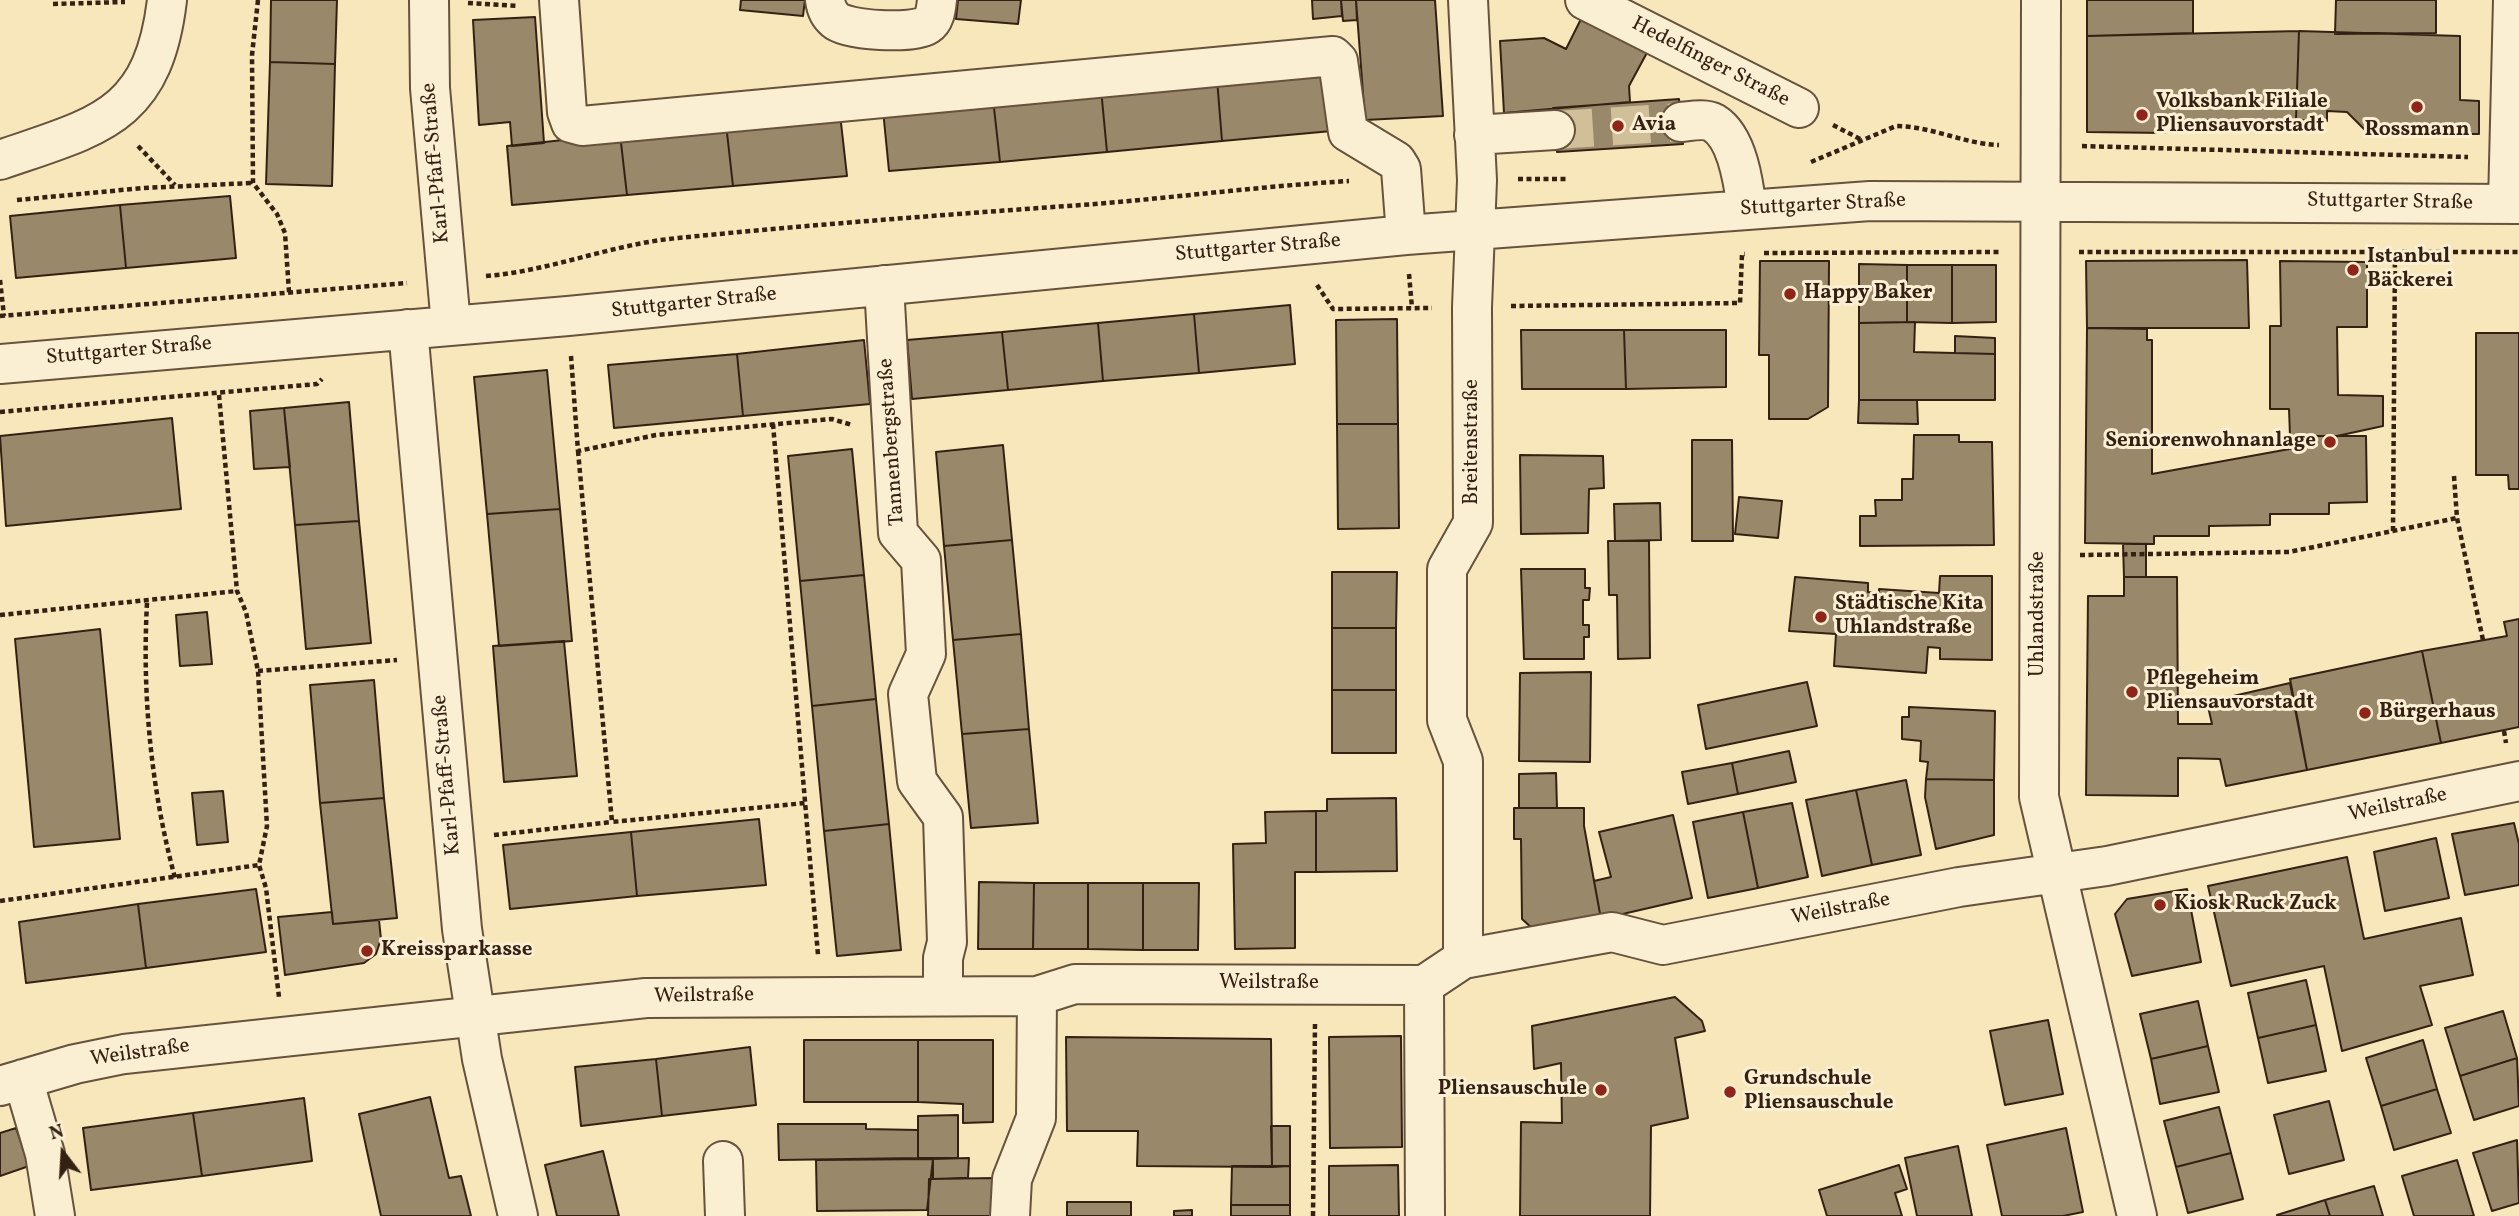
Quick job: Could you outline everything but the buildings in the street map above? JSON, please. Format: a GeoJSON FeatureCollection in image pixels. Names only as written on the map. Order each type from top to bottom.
{"type":"FeatureCollection","features":[{"type":"Feature","properties":{"kind":"street"},"geometry":{"type":"LineString","coordinates":[[0,160],[89,129],[110,117],[141,84],[149,69],[160,38],[167,0]]}},
{"type":"Feature","properties":{"kind":"street"},"geometry":{"type":"LineString","coordinates":[[825,0],[829,13],[842,24],[906,30],[925,26],[932,20],[937,0]]}},
{"type":"Feature","properties":{"kind":"street","name":"Breitenstraße"},"geometry":{"type":"LineString","coordinates":[[1463,959],[1464,767],[1447,720],[1447,569],[1473,523],[1472,307],[1477,180],[1468,0]]}},
{"type":"Feature","properties":{"kind":"street","name":"Hedelfinger Straße"},"geometry":{"type":"LineString","coordinates":[[1585,0],[1799,108]]}},
{"type":"Feature","properties":{"kind":"street","name":"Uhlandstraße"},"geometry":{"type":"LineString","coordinates":[[2041,0],[2038,252],[2039,786],[2137,1216]]}},
{"type":"Feature","properties":{"kind":"street"},"geometry":{"type":"LineString","coordinates":[[2513,0],[2513,204]]}},
{"type":"Feature","properties":{"kind":"street","name":"Karl-Pfaff-Straße"},"geometry":{"type":"LineString","coordinates":[[429,1],[430,88],[451,325]]}},
{"type":"Feature","properties":{"kind":"street"},"geometry":{"type":"LineString","coordinates":[[558,4],[567,112],[571,123],[576,125],[1330,56],[1338,61],[1348,132],[1396,161],[1403,179],[1406,235]]}},
{"type":"Feature","properties":{"kind":"street"},"geometry":{"type":"LineString","coordinates":[[1681,122],[1706,120],[1720,128],[1741,164],[1747,210]]}},
{"type":"Feature","properties":{"kind":"street"},"geometry":{"type":"LineString","coordinates":[[1474,135],[1555,130]]}},
{"type":"Feature","properties":{"kind":"street","name":"Stuttgarter Straße"},"geometry":{"type":"LineString","coordinates":[[0,363],[568,317],[1406,235],[1476,232],[1870,201],[2513,204]]}},
{"type":"Feature","properties":{"kind":"street","name":"Tannenbergstraße"},"geometry":{"type":"LineString","coordinates":[[884,285],[898,533],[921,559],[926,654],[908,694],[917,781],[943,817],[947,942],[943,958],[943,995]]}},
{"type":"Feature","properties":{"kind":"street","name":"Karl-Pfaff-Straße"},"geometry":{"type":"LineString","coordinates":[[408,329],[453,838],[474,1017],[518,1216]]}},
{"type":"Feature","properties":{"kind":"street","name":"Weilstraße"},"geometry":{"type":"LineString","coordinates":[[12,1082],[100,1058],[646,998],[818,995],[1037,996],[1074,984],[1424,985],[1463,959],[1612,932],[1657,946],[1670,944],[1959,887],[2057,874],[2519,781]]}},
{"type":"Feature","properties":{"kind":"street"},"geometry":{"type":"LineString","coordinates":[[1424,985],[1425,1216]]}},
{"type":"Feature","properties":{"kind":"street"},"geometry":{"type":"LineString","coordinates":[[1010,1216],[1012,1179],[1037,1118],[1037,996]]}},
{"type":"Feature","properties":{"kind":"street"},"geometry":{"type":"LineString","coordinates":[[12,1082],[52,1187],[55,1216]]}},
{"type":"Feature","properties":{"kind":"street"},"geometry":{"type":"LineString","coordinates":[[723,1161],[725,1216]]}},
{"type":"Feature","properties":{"kind":"path"},"geometry":{"type":"LineString","coordinates":[[53,4],[167,0]]}},
{"type":"Feature","properties":{"kind":"path"},"geometry":{"type":"LineString","coordinates":[[258,0],[252,55],[253,183],[277,214],[285,233],[289,292]]}},
{"type":"Feature","properties":{"kind":"path"},"geometry":{"type":"LineString","coordinates":[[429,1],[558,4]]}},
{"type":"Feature","properties":{"kind":"path"},"geometry":{"type":"LineString","coordinates":[[110,117],[176,186]]}},
{"type":"Feature","properties":{"kind":"path"},"geometry":{"type":"LineString","coordinates":[[1807,163],[1896,126],[1988,145],[2472,157]]}},
{"type":"Feature","properties":{"kind":"path"},"geometry":{"type":"LineString","coordinates":[[1477,180],[1581,178]]}},
{"type":"Feature","properties":{"kind":"path"},"geometry":{"type":"LineString","coordinates":[[0,280],[2,316],[512,274],[608,250],[677,238],[807,228],[929,214],[1097,204],[1254,187],[1403,179]]}},
{"type":"Feature","properties":{"kind":"path"},"geometry":{"type":"LineString","coordinates":[[6,202],[176,186],[253,183]]}},
{"type":"Feature","properties":{"kind":"path"},"geometry":{"type":"LineString","coordinates":[[2393,531],[2395,252]]}},
{"type":"Feature","properties":{"kind":"path"},"geometry":{"type":"LineString","coordinates":[[1316,284],[1333,309],[1740,303],[1742,254],[2519,252]]}},
{"type":"Feature","properties":{"kind":"path"},"geometry":{"type":"LineString","coordinates":[[568,317],[612,822]]}},
{"type":"Feature","properties":{"kind":"path"},"geometry":{"type":"LineString","coordinates":[[0,412],[219,395],[317,384],[330,372]]}},
{"type":"Feature","properties":{"kind":"path"},"geometry":{"type":"LineString","coordinates":[[219,395],[237,592],[246,612],[258,671],[267,826],[258,865],[266,888],[283,1036]]}},
{"type":"Feature","properties":{"kind":"path"},"geometry":{"type":"LineString","coordinates":[[578,451],[656,435],[832,419],[869,430],[891,428]]}},
{"type":"Feature","properties":{"kind":"path"},"geometry":{"type":"LineString","coordinates":[[773,424],[818,948],[818,995]]}},
{"type":"Feature","properties":{"kind":"path"},"geometry":{"type":"LineString","coordinates":[[2455,476],[2458,518],[2483,640]]}},
{"type":"Feature","properties":{"kind":"path"},"geometry":{"type":"LineString","coordinates":[[2040,554],[2289,552],[2458,518]]}},
{"type":"Feature","properties":{"kind":"path"},"geometry":{"type":"LineString","coordinates":[[0,615],[146,603],[237,592]]}},
{"type":"Feature","properties":{"kind":"path"},"geometry":{"type":"LineString","coordinates":[[146,603],[145,671],[151,750],[164,834],[176,878]]}},
{"type":"Feature","properties":{"kind":"path"},"geometry":{"type":"LineString","coordinates":[[258,671],[438,657]]}},
{"type":"Feature","properties":{"kind":"path"},"geometry":{"type":"LineString","coordinates":[[453,838],[805,803]]}},
{"type":"Feature","properties":{"kind":"path"},"geometry":{"type":"LineString","coordinates":[[0,901],[258,865]]}},
{"type":"Feature","properties":{"kind":"path"},"geometry":{"type":"LineString","coordinates":[[1313,1216],[1315,985]]}},
{"type":"Feature","properties":{"kind":"tunnel"},"geometry":{"type":"LineString","coordinates":[[1555,130],[1681,122]]}},
{"type":"Feature","properties":{"kind":"place","name":"Rossmann"},"geometry":{"type":"Point","coordinates":[2417,107]}},
{"type":"Feature","properties":{"kind":"place","name":"Volksbank Filiale Pliensauvorstadt"},"geometry":{"type":"Point","coordinates":[2142,115]}},
{"type":"Feature","properties":{"kind":"place","name":"Avia"},"geometry":{"type":"Point","coordinates":[1618,126]}},
{"type":"Feature","properties":{"kind":"place","name":"Istanbul Bäckerei"},"geometry":{"type":"Point","coordinates":[2353,270]}},
{"type":"Feature","properties":{"kind":"place","name":"Happy Baker"},"geometry":{"type":"Point","coordinates":[1790,294]}},
{"type":"Feature","properties":{"kind":"place","name":"Seniorenwohnanlage"},"geometry":{"type":"Point","coordinates":[2330,442]}},
{"type":"Feature","properties":{"kind":"place","name":"Städtische Kita Uhlandstraße"},"geometry":{"type":"Point","coordinates":[1821,617]}},
{"type":"Feature","properties":{"kind":"place","name":"Pflegeheim Pliensauvorstadt"},"geometry":{"type":"Point","coordinates":[2132,692]}},
{"type":"Feature","properties":{"kind":"place","name":"Bürgerhaus"},"geometry":{"type":"Point","coordinates":[2365,713]}},
{"type":"Feature","properties":{"kind":"place","name":"Kiosk Ruck Zuck"},"geometry":{"type":"Point","coordinates":[2160,905]}},
{"type":"Feature","properties":{"kind":"place","name":"Kreissparkasse"},"geometry":{"type":"Point","coordinates":[367,951]}},
{"type":"Feature","properties":{"kind":"place","name":"Pliensauschule"},"geometry":{"type":"Point","coordinates":[1601,1090]}},
{"type":"Feature","properties":{"kind":"place","name":"Grundschule Pliensauschule"},"geometry":{"type":"Point","coordinates":[1730,1092]}}]}
